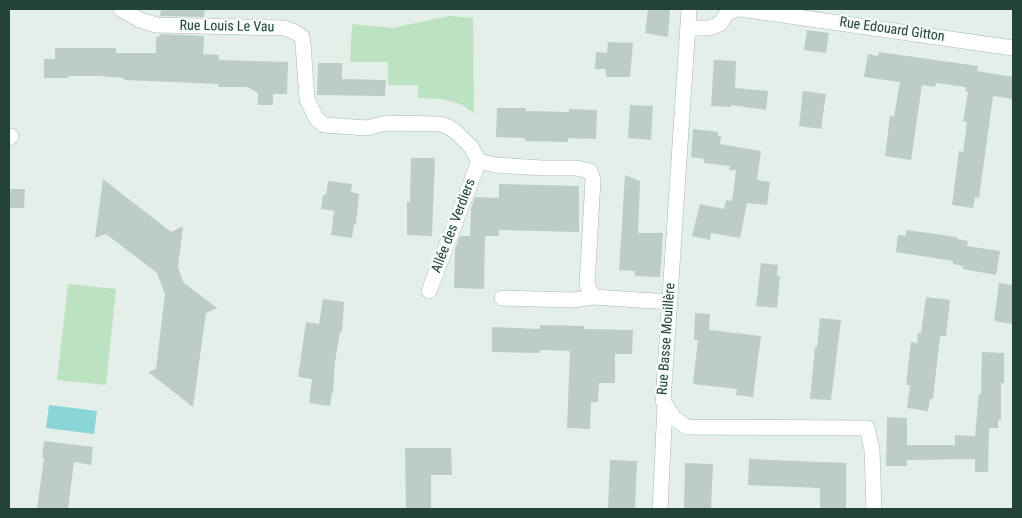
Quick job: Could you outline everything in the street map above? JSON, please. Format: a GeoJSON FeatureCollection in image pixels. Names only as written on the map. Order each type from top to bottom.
{"type":"FeatureCollection","features":[{"type":"Feature","properties":{"kind":"street","name":"Rue Louis Le Vau"},"geometry":{"type":"LineString","coordinates":[[120,9],[140,20],[156,25],[284,28],[295,32],[302,37],[307,99],[316,118],[324,125],[367,128],[386,123],[439,124],[447,126],[456,132],[471,147],[479,161]]}},
{"type":"Feature","properties":{"kind":"street","name":"Rue Basse Mouillère"},"geometry":{"type":"LineString","coordinates":[[689,9],[663,401],[674,418],[687,427],[866,428],[872,450],[874,509]]}},
{"type":"Feature","properties":{"kind":"street","name":"Rue Edouard Gitton"},"geometry":{"type":"LineString","coordinates":[[689,28],[710,28],[720,24],[727,13],[739,9],[1013,48]]}},
{"type":"Feature","properties":{"kind":"street"},"geometry":{"type":"LineString","coordinates":[[479,161],[495,165],[576,168],[590,171],[593,180],[587,286],[593,297]]}},
{"type":"Feature","properties":{"kind":"street","name":"Allée des Verdiers"},"geometry":{"type":"LineString","coordinates":[[429,291],[479,161]]}},
{"type":"Feature","properties":{"kind":"street"},"geometry":{"type":"LineString","coordinates":[[502,298],[573,300],[593,297],[670,302]]}},
{"type":"Feature","properties":{"kind":"street"},"geometry":{"type":"LineString","coordinates":[[660,509],[665,406]]}},
{"type":"Feature","properties":{"kind":"green space"},"geometry":{"type":"Polygon","coordinates":[[[449,16],[473,18],[474,113],[460,104],[442,99],[418,98],[418,85],[388,85],[388,62],[350,62],[352,24],[392,28],[449,16]]]}},
{"type":"Feature","properties":{"kind":"green space"},"geometry":{"type":"Polygon","coordinates":[[[68,284],[116,289],[106,385],[57,380],[68,284]]]}},
{"type":"Feature","properties":{"kind":"water"},"geometry":{"type":"Polygon","coordinates":[[[49,405],[97,411],[94,434],[46,428],[49,405]]]}},
{"type":"Feature","properties":{"kind":"building"},"geometry":{"type":"Polygon","coordinates":[[[161,9],[205,9],[204,17],[160,16],[161,9]]]}},
{"type":"Feature","properties":{"kind":"building"},"geometry":{"type":"Polygon","coordinates":[[[648,9],[670,9],[668,37],[645,33],[648,9]]]}},
{"type":"Feature","properties":{"kind":"building"},"geometry":{"type":"Polygon","coordinates":[[[807,30],[829,33],[826,53],[804,50],[807,30]]]}},
{"type":"Feature","properties":{"kind":"building"},"geometry":{"type":"Polygon","coordinates":[[[160,34],[204,36],[203,54],[219,55],[219,60],[288,62],[287,94],[273,94],[273,105],[258,105],[258,93],[247,87],[218,87],[218,84],[124,80],[124,78],[99,76],[44,78],[44,59],[55,59],[55,48],[116,48],[116,53],[156,53],[156,37],[159,37],[160,34]]]}},
{"type":"Feature","properties":{"kind":"building"},"geometry":{"type":"Polygon","coordinates":[[[608,42],[633,43],[630,77],[606,77],[606,69],[595,69],[596,52],[607,53],[608,42]]]}},
{"type":"Feature","properties":{"kind":"building"},"geometry":{"type":"Polygon","coordinates":[[[879,52],[978,66],[977,71],[1013,77],[1012,99],[993,96],[979,198],[975,197],[973,208],[952,205],[959,151],[963,152],[967,122],[963,121],[968,92],[965,91],[966,87],[936,83],[935,87],[922,85],[911,160],[885,156],[890,116],[894,117],[900,82],[864,77],[868,54],[878,56],[879,52]]]}},
{"type":"Feature","properties":{"kind":"building"},"geometry":{"type":"Polygon","coordinates":[[[714,60],[736,61],[735,88],[768,91],[766,110],[731,105],[731,107],[711,106],[714,60]]]}},
{"type":"Feature","properties":{"kind":"building"},"geometry":{"type":"Polygon","coordinates":[[[318,63],[342,63],[342,79],[386,80],[385,96],[317,95],[318,63]]]}},
{"type":"Feature","properties":{"kind":"building"},"geometry":{"type":"Polygon","coordinates":[[[803,91],[826,94],[821,129],[799,126],[803,91]]]}},
{"type":"Feature","properties":{"kind":"building"},"geometry":{"type":"Polygon","coordinates":[[[630,105],[653,106],[651,140],[628,138],[630,105]]]}},
{"type":"Feature","properties":{"kind":"building"},"geometry":{"type":"Polygon","coordinates":[[[497,108],[526,108],[526,111],[569,112],[569,109],[597,110],[596,139],[568,138],[568,142],[525,141],[525,138],[496,137],[497,108]]]}},
{"type":"Feature","properties":{"kind":"building"},"geometry":{"type":"Polygon","coordinates":[[[693,129],[718,132],[718,136],[721,136],[720,144],[761,151],[757,180],[770,182],[767,205],[747,203],[740,238],[711,233],[710,240],[692,236],[700,204],[724,209],[726,200],[732,201],[736,170],[729,170],[730,166],[704,163],[704,159],[691,157],[693,129]]]}},
{"type":"Feature","properties":{"kind":"building"},"geometry":{"type":"Polygon","coordinates":[[[411,158],[435,158],[432,236],[407,235],[407,202],[410,202],[411,158]]]}},
{"type":"Feature","properties":{"kind":"building"},"geometry":{"type":"Polygon","coordinates":[[[625,175],[640,181],[638,233],[663,233],[660,277],[635,276],[635,271],[619,270],[625,175]]]}},
{"type":"Feature","properties":{"kind":"building"},"geometry":{"type":"Polygon","coordinates":[[[103,179],[171,232],[183,226],[178,267],[183,282],[217,308],[206,313],[193,407],[148,372],[156,369],[165,294],[157,273],[106,234],[95,238],[103,179]]]}},
{"type":"Feature","properties":{"kind":"building"},"geometry":{"type":"Polygon","coordinates":[[[328,181],[352,184],[351,192],[359,194],[356,224],[354,224],[352,238],[331,235],[334,211],[321,209],[328,181]]]}},
{"type":"Feature","properties":{"kind":"building"},"geometry":{"type":"Polygon","coordinates":[[[499,184],[579,186],[579,232],[499,230],[499,236],[485,236],[484,289],[454,288],[455,249],[460,236],[470,236],[471,208],[475,197],[499,198],[499,184]]]}},
{"type":"Feature","properties":{"kind":"building"},"geometry":{"type":"Polygon","coordinates":[[[9,189],[25,189],[24,208],[9,208],[9,189]]]}},
{"type":"Feature","properties":{"kind":"building"},"geometry":{"type":"Polygon","coordinates":[[[906,230],[957,237],[957,239],[968,241],[967,246],[1000,251],[996,275],[963,269],[963,266],[953,264],[953,261],[896,252],[898,235],[906,236],[906,230]]]}},
{"type":"Feature","properties":{"kind":"building"},"geometry":{"type":"Polygon","coordinates":[[[761,263],[778,265],[777,276],[780,276],[777,308],[756,306],[761,263]]]}},
{"type":"Feature","properties":{"kind":"building"},"geometry":{"type":"Polygon","coordinates":[[[999,283],[1013,285],[1013,324],[994,321],[999,283]]]}},
{"type":"Feature","properties":{"kind":"building"},"geometry":{"type":"Polygon","coordinates":[[[926,297],[950,300],[946,336],[940,336],[933,399],[930,399],[928,411],[907,408],[910,385],[906,385],[911,342],[917,343],[918,333],[921,333],[926,297]]]}},
{"type":"Feature","properties":{"kind":"building"},"geometry":{"type":"Polygon","coordinates":[[[323,299],[344,302],[342,332],[340,332],[335,362],[330,406],[309,403],[312,379],[298,377],[306,322],[319,324],[323,299]]]}},
{"type":"Feature","properties":{"kind":"building"},"geometry":{"type":"Polygon","coordinates":[[[695,313],[710,314],[709,330],[761,336],[753,397],[736,395],[737,389],[693,384],[698,340],[694,340],[695,313]]]}},
{"type":"Feature","properties":{"kind":"building"},"geometry":{"type":"Polygon","coordinates":[[[820,318],[841,320],[831,400],[810,399],[820,318]]]}},
{"type":"Feature","properties":{"kind":"building"},"geometry":{"type":"Polygon","coordinates":[[[540,325],[584,326],[584,329],[633,330],[632,354],[615,354],[615,383],[599,383],[598,402],[591,402],[590,429],[567,428],[570,351],[540,350],[540,353],[492,352],[492,327],[540,329],[540,325]]]}},
{"type":"Feature","properties":{"kind":"building"},"geometry":{"type":"Polygon","coordinates":[[[982,352],[1004,353],[1004,383],[1001,383],[1001,420],[998,420],[998,428],[989,428],[988,472],[975,472],[975,459],[907,460],[907,466],[886,466],[887,417],[907,418],[907,445],[955,445],[955,435],[975,436],[979,394],[981,394],[982,352]]]}},
{"type":"Feature","properties":{"kind":"building"},"geometry":{"type":"Polygon","coordinates":[[[44,441],[93,447],[91,465],[74,462],[68,509],[37,509],[44,458],[42,458],[44,441]]]}},
{"type":"Feature","properties":{"kind":"building"},"geometry":{"type":"Polygon","coordinates":[[[405,448],[451,448],[452,475],[431,475],[431,509],[406,509],[405,448]]]}},
{"type":"Feature","properties":{"kind":"building"},"geometry":{"type":"Polygon","coordinates":[[[749,459],[846,463],[846,509],[820,509],[820,488],[748,485],[749,459]]]}},
{"type":"Feature","properties":{"kind":"building"},"geometry":{"type":"Polygon","coordinates":[[[610,460],[637,461],[635,509],[608,509],[610,460]]]}},
{"type":"Feature","properties":{"kind":"building"},"geometry":{"type":"Polygon","coordinates":[[[685,463],[713,464],[711,509],[684,509],[685,463]]]}}]}
